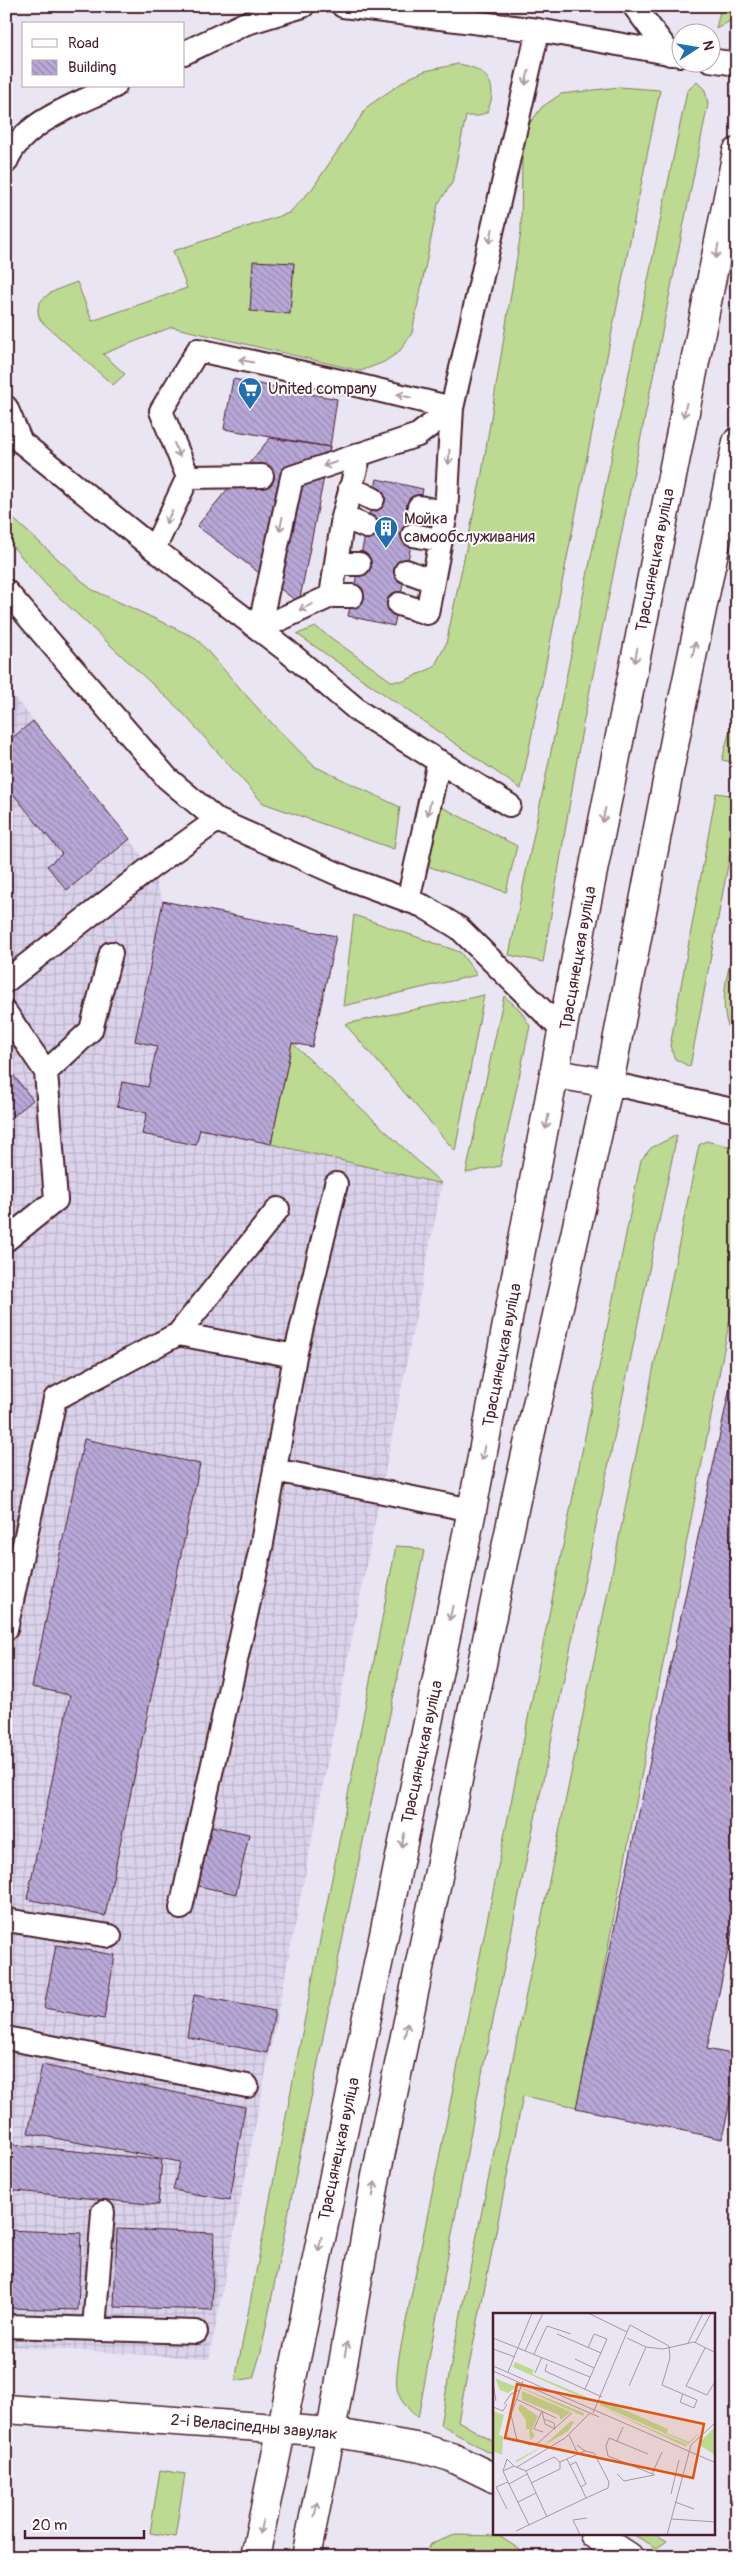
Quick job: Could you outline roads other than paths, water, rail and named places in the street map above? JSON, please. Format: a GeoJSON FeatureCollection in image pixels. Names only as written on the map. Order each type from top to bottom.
{"type":"FeatureCollection","features":[{"type":"Feature","properties":{"kind":"main road","name":"Трасцянецкая вуліца"},"geometry":{"type":"LineString","coordinates":[[255,2557],[472,1510],[564,1032],[582,926],[737,152]]}},
{"type":"Feature","properties":{"kind":"main road"},"geometry":{"type":"LineString","coordinates":[[306,2557],[332,2432],[378,2166],[519,1485],[609,1082],[680,714],[737,442]]}},
{"type":"Feature","properties":{"kind":"main road"},"geometry":{"type":"LineString","coordinates":[[556,1074],[609,1082]]}},
{"type":"Feature","properties":{"kind":"main road","name":"2-і Веласіпедны завулак"},"geometry":{"type":"LineString","coordinates":[[6,2409],[332,2432],[421,2448],[451,2457],[493,2478]]}},
{"type":"Feature","properties":{"kind":"main road"},"geometry":{"type":"LineString","coordinates":[[597,2536],[630,2557]]}},
{"type":"Feature","properties":{"kind":"lane"},"geometry":{"type":"LineString","coordinates":[[185,53],[244,24],[303,6]]}},
{"type":"Feature","properties":{"kind":"lane"},"geometry":{"type":"LineString","coordinates":[[343,6],[538,30],[670,54]]}},
{"type":"Feature","properties":{"kind":"lane"},"geometry":{"type":"LineString","coordinates":[[634,6],[670,49]]}},
{"type":"Feature","properties":{"kind":"lane"},"geometry":{"type":"LineString","coordinates":[[399,604],[427,613],[439,540],[446,512],[452,408],[538,30]]}},
{"type":"Feature","properties":{"kind":"lane"},"geometry":{"type":"LineString","coordinates":[[720,61],[737,64]]}},
{"type":"Feature","properties":{"kind":"lane"},"geometry":{"type":"LineString","coordinates":[[6,162],[10,153],[36,126],[111,88]]}},
{"type":"Feature","properties":{"kind":"lane"},"geometry":{"type":"LineString","coordinates":[[154,549],[188,477],[161,411],[198,350],[452,408]]}},
{"type":"Feature","properties":{"kind":"lane"},"geometry":{"type":"LineString","coordinates":[[6,407],[21,442],[154,549],[259,629],[361,713],[509,805]]}},
{"type":"Feature","properties":{"kind":"lane"},"geometry":{"type":"LineString","coordinates":[[259,629],[292,477],[418,435],[452,408]]}},
{"type":"Feature","properties":{"kind":"lane"},"geometry":{"type":"LineString","coordinates":[[259,629],[342,596],[336,564],[350,488],[360,454]]}},
{"type":"Feature","properties":{"kind":"lane"},"geometry":{"type":"LineString","coordinates":[[188,477],[262,476]]}},
{"type":"Feature","properties":{"kind":"lane"},"geometry":{"type":"LineString","coordinates":[[350,488],[373,499]]}},
{"type":"Feature","properties":{"kind":"lane"},"geometry":{"type":"LineString","coordinates":[[419,507],[446,512]]}},
{"type":"Feature","properties":{"kind":"lane"},"geometry":{"type":"LineString","coordinates":[[344,517],[367,527]]}},
{"type":"Feature","properties":{"kind":"lane"},"geometry":{"type":"LineString","coordinates":[[413,535],[439,540]]}},
{"type":"Feature","properties":{"kind":"lane"},"geometry":{"type":"LineString","coordinates":[[336,564],[359,564]]}},
{"type":"Feature","properties":{"kind":"lane"},"geometry":{"type":"LineString","coordinates":[[406,571],[433,580]]}},
{"type":"Feature","properties":{"kind":"lane"},"geometry":{"type":"LineString","coordinates":[[6,591],[167,778],[217,820],[349,879],[423,906],[459,928],[564,1032]]}},
{"type":"Feature","properties":{"kind":"lane"},"geometry":{"type":"LineString","coordinates":[[408,901],[439,761]]}},
{"type":"Feature","properties":{"kind":"lane"},"geometry":{"type":"LineString","coordinates":[[6,981],[150,868],[217,820]]}},
{"type":"Feature","properties":{"kind":"lane"},"geometry":{"type":"LineString","coordinates":[[46,1072],[91,1030],[111,953]]}},
{"type":"Feature","properties":{"kind":"lane"},"geometry":{"type":"LineString","coordinates":[[6,1013],[46,1072],[56,1200],[6,1240]]}},
{"type":"Feature","properties":{"kind":"lane"},"geometry":{"type":"LineString","coordinates":[[609,1082],[737,1111]]}},
{"type":"Feature","properties":{"kind":"lane"},"geometry":{"type":"LineString","coordinates":[[181,1908],[262,1543],[295,1356],[336,1184]]}},
{"type":"Feature","properties":{"kind":"lane"},"geometry":{"type":"LineString","coordinates":[[6,1629],[55,1399],[178,1334],[278,1209]]}},
{"type":"Feature","properties":{"kind":"lane"},"geometry":{"type":"LineString","coordinates":[[178,1334],[295,1356]]}},
{"type":"Feature","properties":{"kind":"lane"},"geometry":{"type":"LineString","coordinates":[[276,1470],[472,1510]]}},
{"type":"Feature","properties":{"kind":"lane"},"geometry":{"type":"LineString","coordinates":[[6,1920],[110,1936]]}},
{"type":"Feature","properties":{"kind":"lane"},"geometry":{"type":"LineString","coordinates":[[6,2038],[247,2086]]}},
{"type":"Feature","properties":{"kind":"lane"},"geometry":{"type":"LineString","coordinates":[[94,2329],[103,2212]]}},
{"type":"Feature","properties":{"kind":"lane"},"geometry":{"type":"LineString","coordinates":[[6,2326],[196,2332]]}},
{"type":"Feature","properties":{"kind":"place","name":"United company"},"geometry":{"type":"Point","coordinates":[250,410]}},
{"type":"Feature","properties":{"kind":"place","name":"Мойка самообслуживания"},"geometry":{"type":"Point","coordinates":[386,549]}}]}
